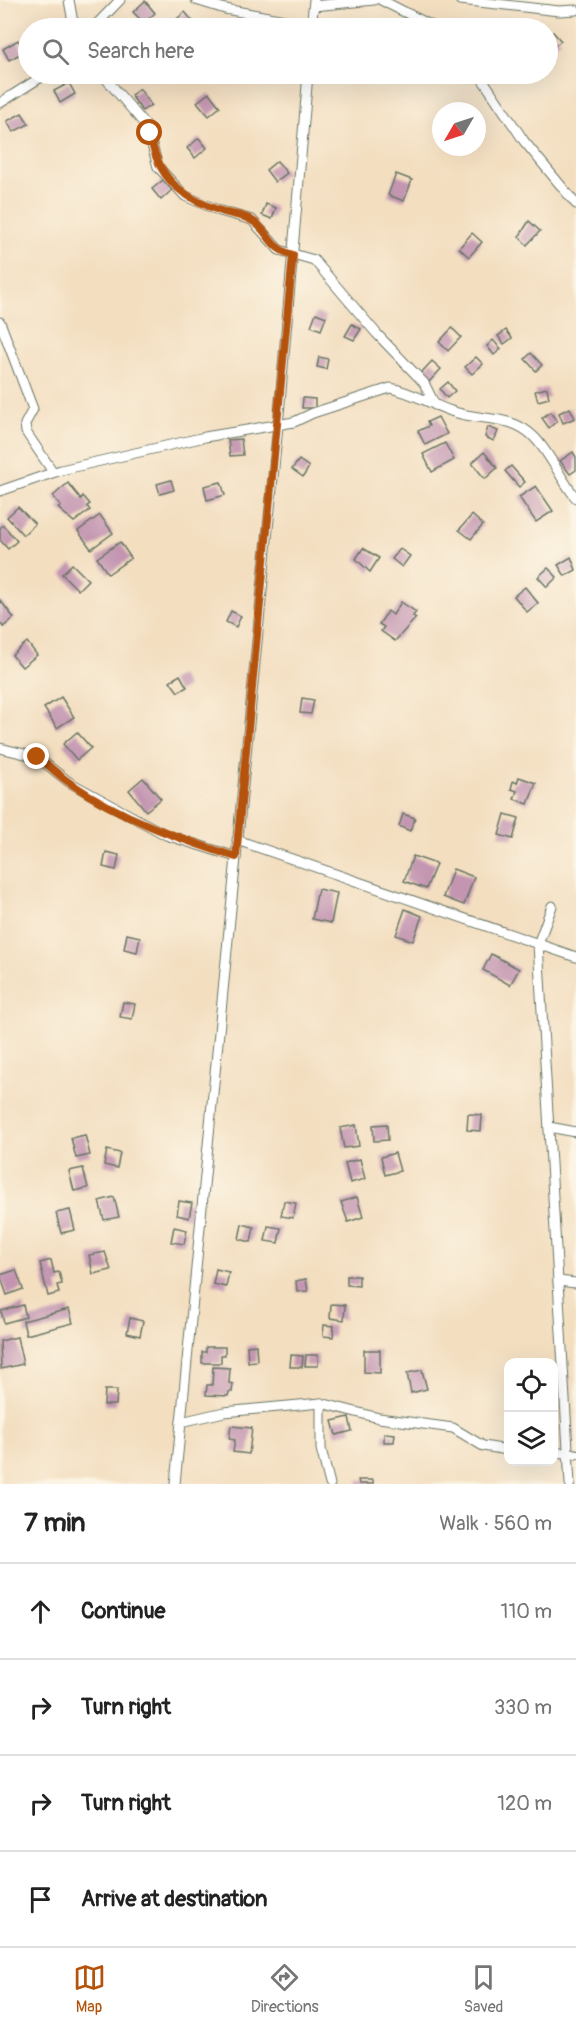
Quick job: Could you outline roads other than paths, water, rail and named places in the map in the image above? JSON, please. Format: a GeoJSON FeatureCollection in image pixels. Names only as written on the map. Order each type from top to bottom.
{"type":"FeatureCollection","features":[{"type":"Feature","properties":{"kind":"street"},"geometry":{"type":"LineString","coordinates":[[69,0],[72,18]]}},
{"type":"Feature","properties":{"kind":"street"},"geometry":{"type":"LineString","coordinates":[[103,18],[120,0]]}},
{"type":"Feature","properties":{"kind":"street"},"geometry":{"type":"LineString","coordinates":[[196,0],[268,18]]}},
{"type":"Feature","properties":{"kind":"street"},"geometry":{"type":"LineString","coordinates":[[312,18],[314,3],[374,0]]}},
{"type":"Feature","properties":{"kind":"street"},"geometry":{"type":"LineString","coordinates":[[381,0],[416,18]]}},
{"type":"Feature","properties":{"kind":"street"},"geometry":{"type":"LineString","coordinates":[[460,0],[576,11]]}},
{"type":"Feature","properties":{"kind":"street"},"geometry":{"type":"LineString","coordinates":[[0,103],[30,84]]}},
{"type":"Feature","properties":{"kind":"street"},"geometry":{"type":"LineString","coordinates":[[110,84],[147,128],[158,166],[185,196],[220,211],[252,220],[275,248],[314,260],[377,334],[420,377],[435,405]]}},
{"type":"Feature","properties":{"kind":"street"},"geometry":{"type":"LineString","coordinates":[[175,1484],[278,426],[307,84]]}},
{"type":"Feature","properties":{"kind":"street"},"geometry":{"type":"LineString","coordinates":[[486,84],[524,141],[576,204]]}},
{"type":"Feature","properties":{"kind":"street"},"geometry":{"type":"LineString","coordinates":[[0,322],[33,409],[25,424],[26,432],[53,472]]}},
{"type":"Feature","properties":{"kind":"street"},"geometry":{"type":"LineString","coordinates":[[0,491],[53,472],[205,437],[278,426],[390,388],[402,390],[452,412],[494,417],[522,427],[544,449],[576,498]]}},
{"type":"Feature","properties":{"kind":"street"},"geometry":{"type":"LineString","coordinates":[[0,748],[37,757],[69,782],[166,835],[236,857]]}},
{"type":"Feature","properties":{"kind":"street"},"geometry":{"type":"LineString","coordinates":[[237,840],[576,957]]}},
{"type":"Feature","properties":{"kind":"street"},"geometry":{"type":"LineString","coordinates":[[552,906],[538,944],[558,1281],[572,1454],[570,1484]]}},
{"type":"Feature","properties":{"kind":"street"},"geometry":{"type":"LineString","coordinates":[[549,1127],[576,1132]]}},
{"type":"Feature","properties":{"kind":"street"},"geometry":{"type":"LineString","coordinates":[[558,1281],[576,1283]]}},
{"type":"Feature","properties":{"kind":"street"},"geometry":{"type":"LineString","coordinates":[[181,1422],[224,1412],[321,1403],[379,1418],[453,1428],[483,1446],[504,1449]]}},
{"type":"Feature","properties":{"kind":"street"},"geometry":{"type":"LineString","coordinates":[[321,1403],[321,1449],[330,1484]]}}]}
